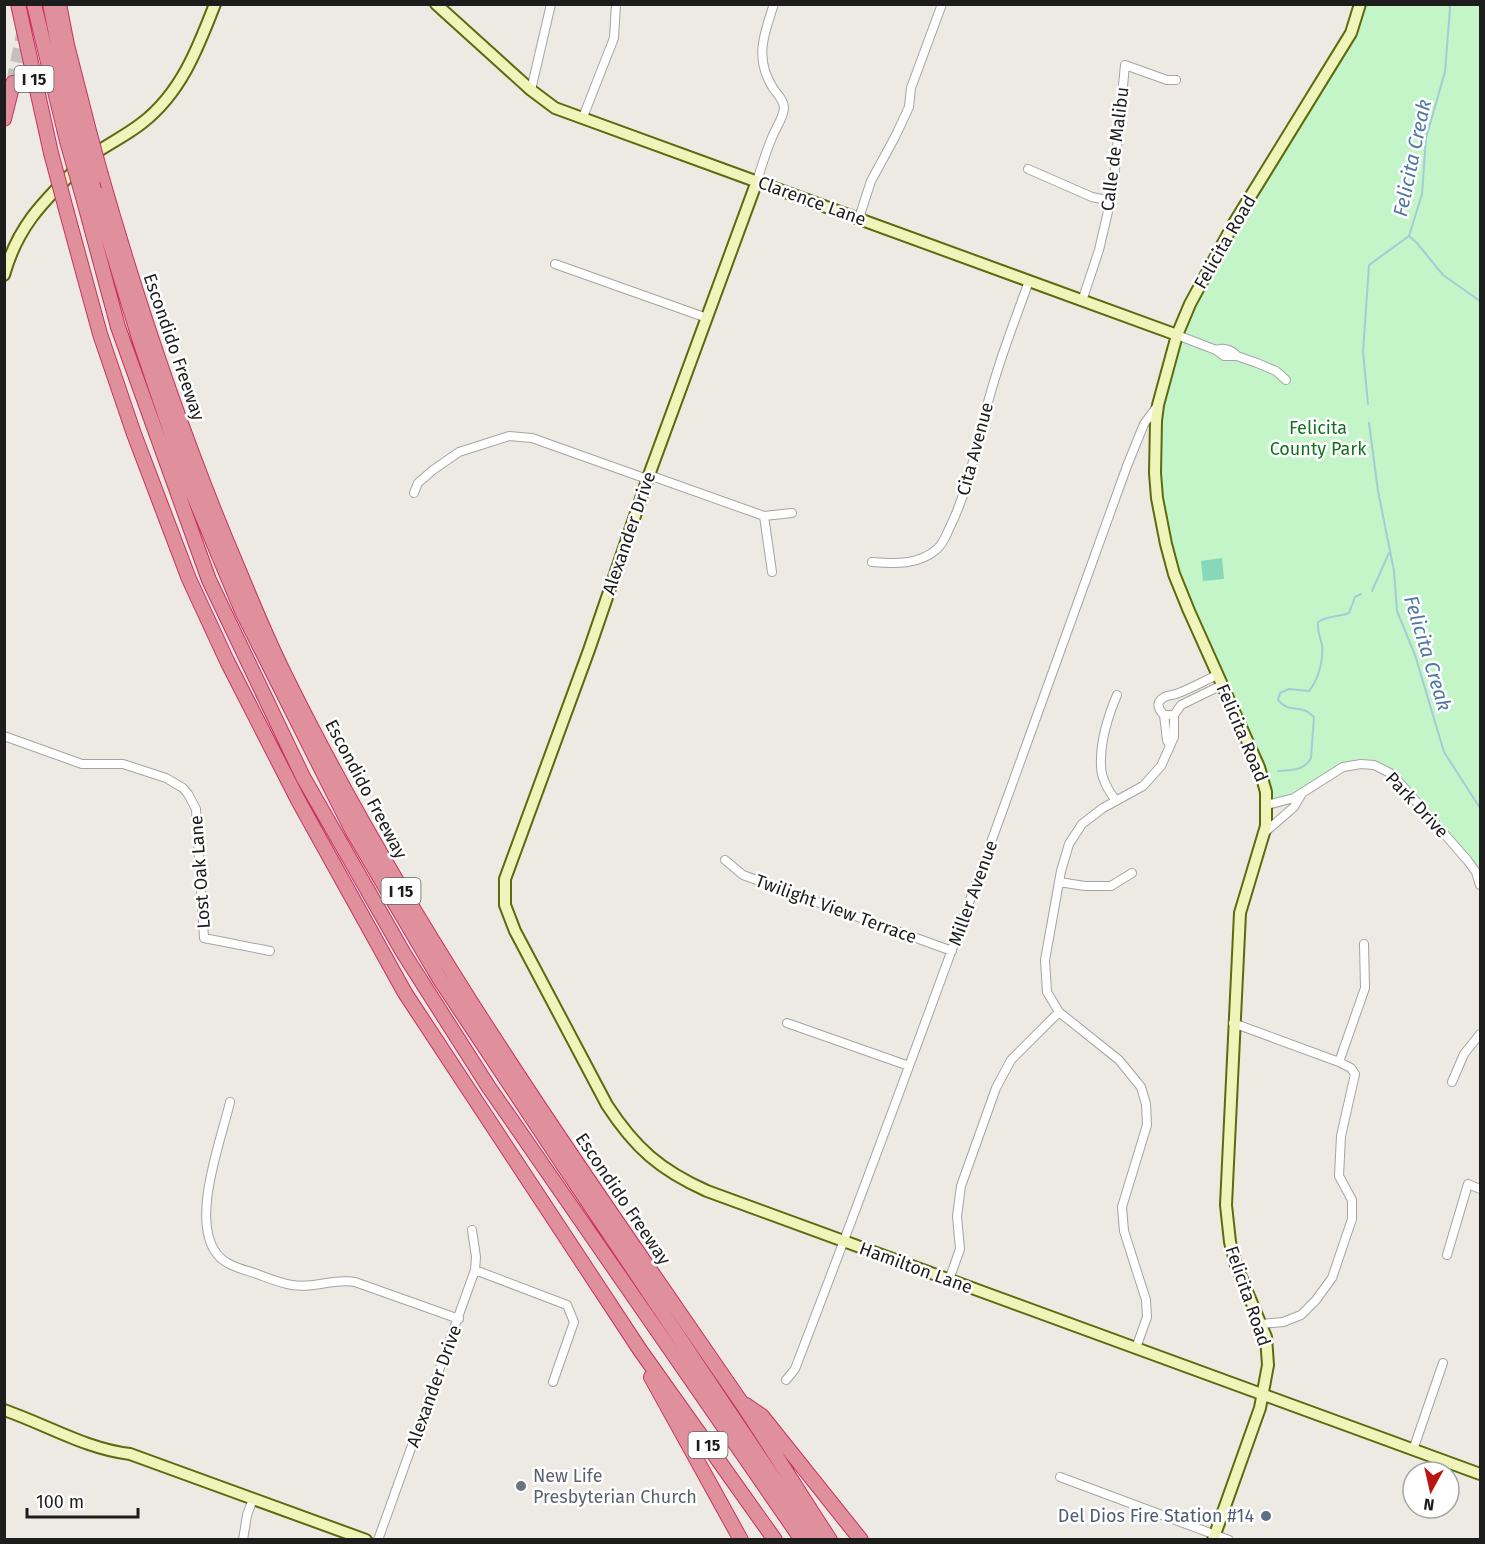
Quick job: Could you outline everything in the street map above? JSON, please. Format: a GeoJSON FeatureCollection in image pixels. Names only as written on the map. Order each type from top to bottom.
{"type":"FeatureCollection","features":[{"type":"Feature","properties":{"kind":"highway","name":"I 15"},"geometry":{"type":"LineString","coordinates":[[18,4],[51,153],[100,334],[134,434],[189,579],[242,691],[298,800],[405,993],[640,1350],[776,1539]]}},
{"type":"Feature","properties":{"kind":"highway"},"geometry":{"type":"LineString","coordinates":[[34,4],[79,136]]}},
{"type":"Feature","properties":{"kind":"highway"},"geometry":{"type":"LineString","coordinates":[[50,4],[118,327],[209,580],[303,777],[404,954],[488,1086],[802,1539]]}},
{"type":"Feature","properties":{"kind":"highway","name":"Escondido Freeway"},"geometry":{"type":"LineString","coordinates":[[59,4],[79,136],[101,175],[125,258],[170,395],[211,504],[280,664],[373,843],[437,950],[543,1113],[740,1401],[824,1537]]}},
{"type":"Feature","properties":{"kind":"highway"},"geometry":{"type":"LineString","coordinates":[[4,119],[14,83]]}},
{"type":"Feature","properties":{"kind":"highway"},"geometry":{"type":"LineString","coordinates":[[89,193],[186,477],[242,610],[353,832],[440,978],[772,1475],[824,1537]]}},
{"type":"Feature","properties":{"kind":"highway"},"geometry":{"type":"LineString","coordinates":[[640,1350],[652,1380],[741,1539]]}},
{"type":"Feature","properties":{"kind":"highway"},"geometry":{"type":"LineString","coordinates":[[740,1401],[762,1416],[861,1539]]}},
{"type":"Feature","properties":{"kind":"street"},"geometry":{"type":"LineString","coordinates":[[4,275],[19,236],[29,218],[47,198],[80,164],[110,142],[141,124],[163,104],[180,82],[197,51],[215,4]]}},
{"type":"Feature","properties":{"kind":"street","name":"Clarence Lane"},"geometry":{"type":"LineString","coordinates":[[436,4],[531,90],[555,108],[1177,335],[1216,350],[1224,356],[1237,356],[1276,371],[1286,380]]}},
{"type":"Feature","properties":{"kind":"street"},"geometry":{"type":"LineString","coordinates":[[531,90],[551,4]]}},
{"type":"Feature","properties":{"kind":"street"},"geometry":{"type":"LineString","coordinates":[[583,117],[614,38],[616,4]]}},
{"type":"Feature","properties":{"kind":"street"},"geometry":{"type":"LineString","coordinates":[[757,181],[774,133],[781,122],[784,108],[763,65],[763,38],[774,4]]}},
{"type":"Feature","properties":{"kind":"street"},"geometry":{"type":"LineString","coordinates":[[859,218],[871,181],[896,137],[909,107],[911,88],[942,4]]}},
{"type":"Feature","properties":{"kind":"street","name":"Felicita Road"},"geometry":{"type":"LineString","coordinates":[[1214,1537],[1230,1495],[1266,1380],[1268,1350],[1262,1324],[1236,1265],[1226,1220],[1233,1023],[1240,913],[1264,834],[1267,805],[1259,767],[1174,574],[1166,544],[1156,483],[1155,446],[1158,405],[1177,335],[1190,304],[1234,223],[1351,33],[1360,4]]}},
{"type":"Feature","properties":{"kind":"street","name":"Calle de Malibu"},"geometry":{"type":"LineString","coordinates":[[1082,301],[1099,250],[1111,201],[1125,65],[1167,80],[1176,80]]}},
{"type":"Feature","properties":{"kind":"street"},"geometry":{"type":"LineString","coordinates":[[1028,169],[1092,197],[1111,201]]}},
{"type":"Feature","properties":{"kind":"street","name":"Alexander Drive"},"geometry":{"type":"LineString","coordinates":[[504,886],[506,872],[589,650],[648,477],[757,181]]}},
{"type":"Feature","properties":{"kind":"street"},"geometry":{"type":"LineString","coordinates":[[555,264],[707,318]]}},
{"type":"Feature","properties":{"kind":"street","name":"Cita Avenue"},"geometry":{"type":"LineString","coordinates":[[872,562],[897,565],[918,560],[937,549],[943,542],[970,478],[992,385],[1029,281]]}},
{"type":"Feature","properties":{"kind":"street","name":"Miller Avenue"},"geometry":{"type":"LineString","coordinates":[[786,1380],[795,1369],[844,1241],[952,951],[1127,466],[1144,424],[1158,405]]}},
{"type":"Feature","properties":{"kind":"street"},"geometry":{"type":"LineString","coordinates":[[414,493],[418,483],[459,453],[508,436],[532,438],[764,516],[792,513]]}},
{"type":"Feature","properties":{"kind":"street"},"geometry":{"type":"LineString","coordinates":[[764,516],[772,572]]}},
{"type":"Feature","properties":{"kind":"street"},"geometry":{"type":"LineString","coordinates":[[1136,1348],[1147,1317],[1146,1300],[1124,1231],[1122,1207],[1147,1125],[1146,1104],[1141,1087],[1119,1060],[1059,1012],[1047,992],[1045,960],[1059,882],[1069,844],[1082,824],[1143,786],[1161,766],[1174,737],[1174,715],[1181,705],[1219,680]]}},
{"type":"Feature","properties":{"kind":"street"},"geometry":{"type":"LineString","coordinates":[[1170,746],[1167,740],[1164,715],[1158,706],[1160,700],[1165,696],[1175,695],[1219,680]]}},
{"type":"Feature","properties":{"kind":"street"},"geometry":{"type":"LineString","coordinates":[[1116,695],[1103,745],[1101,768],[1106,786],[1116,801]]}},
{"type":"Feature","properties":{"kind":"street"},"geometry":{"type":"LineString","coordinates":[[1164,715],[1174,715]]}},
{"type":"Feature","properties":{"kind":"street","name":"Lost Oak Lane"},"geometry":{"type":"LineString","coordinates":[[4,736],[82,764],[123,764],[166,778],[183,788],[196,809],[204,938],[270,951]]}},
{"type":"Feature","properties":{"kind":"street","name":"Park Drive"},"geometry":{"type":"LineString","coordinates":[[1267,805],[1286,801],[1302,794],[1343,767],[1365,764],[1381,767],[1396,778],[1468,861],[1480,885]]}},
{"type":"Feature","properties":{"kind":"street","name":"Park Drive"},"geometry":{"type":"LineString","coordinates":[[1264,834],[1294,807],[1302,794]]}},
{"type":"Feature","properties":{"kind":"street","name":"Twilight View Terrace"},"geometry":{"type":"LineString","coordinates":[[725,860],[743,875],[952,951]]}},
{"type":"Feature","properties":{"kind":"street"},"geometry":{"type":"LineString","coordinates":[[1059,882],[1085,886],[1111,886],[1132,873]]}},
{"type":"Feature","properties":{"kind":"street","name":"Hamilton Lane"},"geometry":{"type":"LineString","coordinates":[[504,886],[505,905],[514,931],[607,1105],[634,1143],[661,1167],[690,1183],[844,1241],[1480,1474]]}},
{"type":"Feature","properties":{"kind":"street"},"geometry":{"type":"LineString","coordinates":[[1339,1062],[1365,988],[1364,944]]}},
{"type":"Feature","properties":{"kind":"street"},"geometry":{"type":"LineString","coordinates":[[949,1280],[960,1249],[957,1216],[961,1186],[996,1088],[1011,1060],[1059,1012]]}},
{"type":"Feature","properties":{"kind":"street"},"geometry":{"type":"LineString","coordinates":[[787,1023],[909,1066]]}},
{"type":"Feature","properties":{"kind":"street"},"geometry":{"type":"LineString","coordinates":[[1233,1023],[1339,1062],[1351,1068],[1355,1074],[1341,1136],[1340,1176],[1352,1200],[1353,1211],[1351,1226],[1332,1278],[1316,1300],[1301,1315],[1292,1320],[1262,1324]]}},
{"type":"Feature","properties":{"kind":"street"},"geometry":{"type":"LineString","coordinates":[[1452,1082],[1464,1054],[1480,1034]]}},
{"type":"Feature","properties":{"kind":"street"},"geometry":{"type":"LineString","coordinates":[[230,1102],[206,1202],[208,1239],[217,1254],[230,1265],[290,1285],[304,1287],[344,1280],[355,1282],[459,1319]]}},
{"type":"Feature","properties":{"kind":"street"},"geometry":{"type":"LineString","coordinates":[[1447,1255],[1468,1184],[1480,1189]]}},
{"type":"Feature","properties":{"kind":"street","name":"Alexander Drive"},"geometry":{"type":"LineString","coordinates":[[378,1539],[475,1270],[476,1257],[472,1230]]}},
{"type":"Feature","properties":{"kind":"street"},"geometry":{"type":"LineString","coordinates":[[475,1270],[567,1305],[574,1322],[553,1382]]}},
{"type":"Feature","properties":{"kind":"street"},"geometry":{"type":"LineString","coordinates":[[1413,1450],[1443,1363]]}},
{"type":"Feature","properties":{"kind":"street"},"geometry":{"type":"LineString","coordinates":[[4,1410],[92,1444],[118,1453],[130,1454],[366,1539]]}},
{"type":"Feature","properties":{"kind":"street"},"geometry":{"type":"LineString","coordinates":[[1060,1477],[1214,1537],[1229,1539]]}},
{"type":"Feature","properties":{"kind":"street"},"geometry":{"type":"LineString","coordinates":[[243,1539],[247,1515],[253,1499]]}},
{"type":"Feature","properties":{"kind":"green space","name":"Felicita County Park"},"geometry":{"type":"Polygon","coordinates":[[[1360,5],[1480,5],[1480,863],[1476,872],[1381,767],[1353,764],[1302,794],[1267,805],[1266,792],[1166,544],[1156,420],[1190,304],[1317,91],[1360,5]]]}},
{"type":"Feature","properties":{"kind":"green space"},"geometry":{"type":"Polygon","coordinates":[[[1222,558],[1224,579],[1203,581],[1201,561],[1222,558]]]}},
{"type":"Feature","properties":{"kind":"waterway","name":"Felicita Creak"},"geometry":{"type":"LineString","coordinates":[[1368,404],[1363,352],[1369,265],[1409,236],[1422,194],[1426,138],[1445,72],[1449,4]]}},
{"type":"Feature","properties":{"kind":"waterway"},"geometry":{"type":"LineString","coordinates":[[1409,236],[1443,275],[1480,301]]}},
{"type":"Feature","properties":{"kind":"waterway","name":"Felicita Creak"},"geometry":{"type":"LineString","coordinates":[[1369,423],[1378,491],[1394,571],[1397,611],[1415,655],[1444,752],[1480,808]]}},
{"type":"Feature","properties":{"kind":"waterway"},"geometry":{"type":"LineString","coordinates":[[1372,591],[1389,553]]}},
{"type":"Feature","properties":{"kind":"waterway"},"geometry":{"type":"LineString","coordinates":[[1278,771],[1301,768],[1311,758],[1314,717],[1306,711],[1282,704],[1278,700],[1280,693],[1289,689],[1309,691],[1318,676],[1322,657],[1318,622],[1349,613],[1355,597],[1361,594]]}},
{"type":"Feature","properties":{"kind":"tunnel"},"geometry":{"type":"LineString","coordinates":[[13,83],[29,4]]}},
{"type":"Feature","properties":{"kind":"place","name":"New Life Presbyterian Church"},"geometry":{"type":"Point","coordinates":[521,1486]}},
{"type":"Feature","properties":{"kind":"place","name":"Del Dios Fire Station #14"},"geometry":{"type":"Point","coordinates":[1266,1516]}}]}
